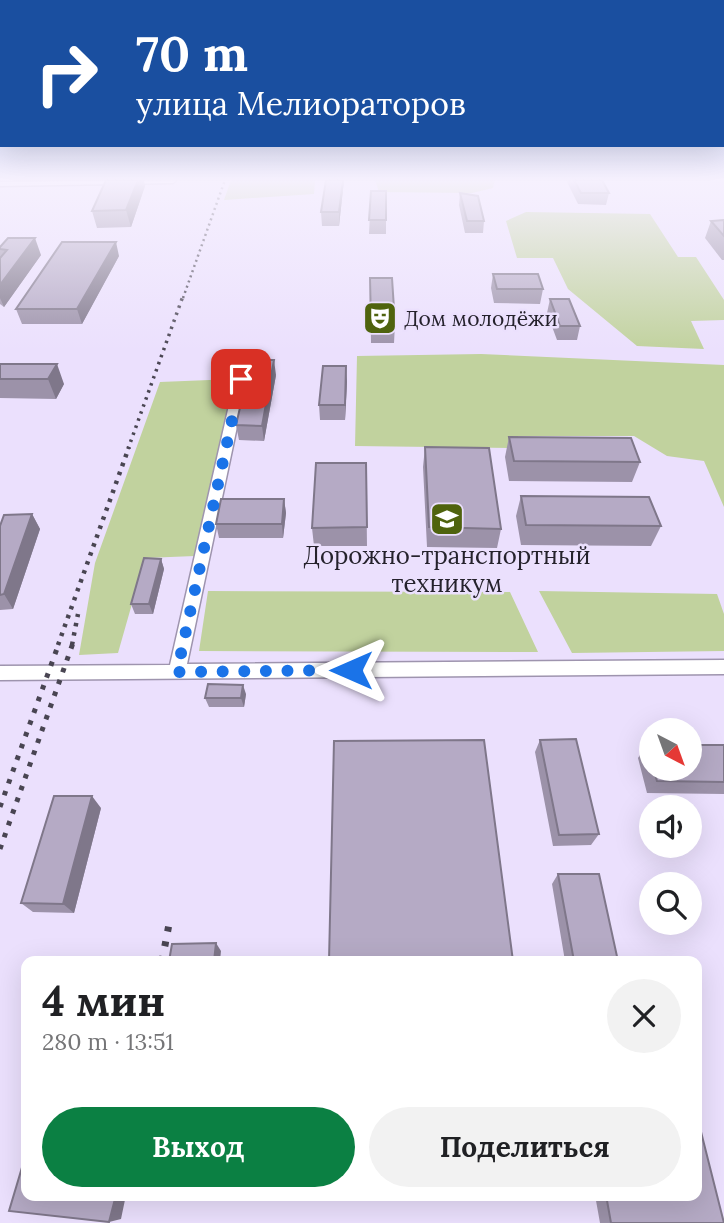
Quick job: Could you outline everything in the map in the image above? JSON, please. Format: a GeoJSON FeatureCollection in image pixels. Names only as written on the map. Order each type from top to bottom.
{"type":"FeatureCollection","features":[{"type":"Feature","properties":{"kind":"street"},"geometry":{"type":"LineString","coordinates":[[177,672],[241,379]]}},
{"type":"Feature","properties":{"kind":"street"},"geometry":{"type":"LineString","coordinates":[[0,673],[724,667]]}},
{"type":"Feature","properties":{"kind":"green space"},"geometry":{"type":"Polygon","coordinates":[[[511,237],[665,237],[678,257],[696,257],[724,300],[724,320],[691,321],[704,349],[637,346],[568,289],[553,258],[517,258],[511,237]]]}},
{"type":"Feature","properties":{"kind":"green space"},"geometry":{"type":"Polygon","coordinates":[[[481,354],[724,365],[724,507],[704,461],[667,456],[634,436],[518,436],[519,448],[355,446],[357,356],[481,354]]]}},
{"type":"Feature","properties":{"kind":"green space"},"geometry":{"type":"Polygon","coordinates":[[[234,379],[195,556],[145,558],[118,653],[79,655],[95,563],[160,382],[234,379]]]}},
{"type":"Feature","properties":{"kind":"green space"},"geometry":{"type":"Polygon","coordinates":[[[208,591],[510,592],[538,652],[199,651],[208,591]]]}},
{"type":"Feature","properties":{"kind":"green space"},"geometry":{"type":"Polygon","coordinates":[[[539,591],[717,594],[724,614],[724,651],[572,653],[539,591]]]}},
{"type":"Feature","properties":{"kind":"building"},"geometry":{"type":"Polygon","coordinates":[[[8,238],[35,238],[0,285],[0,258],[7,250],[0,247],[8,238]]]}},
{"type":"Feature","properties":{"kind":"building"},"geometry":{"type":"Polygon","coordinates":[[[62,242],[116,242],[77,309],[16,309],[62,242]]]}},
{"type":"Feature","properties":{"kind":"building"},"geometry":{"type":"Polygon","coordinates":[[[493,274],[538,274],[543,289],[497,289],[493,274]]]}},
{"type":"Feature","properties":{"kind":"building"},"geometry":{"type":"Polygon","coordinates":[[[370,278],[392,278],[395,324],[371,324],[370,278]]]}},
{"type":"Feature","properties":{"kind":"building"},"geometry":{"type":"Polygon","coordinates":[[[550,299],[569,299],[580,326],[560,326],[550,299]]]}},
{"type":"Feature","properties":{"kind":"building"},"geometry":{"type":"Polygon","coordinates":[[[251,360],[274,360],[262,426],[236,425],[251,360]]]}},
{"type":"Feature","properties":{"kind":"building"},"geometry":{"type":"Polygon","coordinates":[[[0,364],[57,364],[48,379],[0,379],[0,364]]]}},
{"type":"Feature","properties":{"kind":"building"},"geometry":{"type":"Polygon","coordinates":[[[323,366],[346,366],[345,405],[319,405],[323,366]]]}},
{"type":"Feature","properties":{"kind":"building"},"geometry":{"type":"Polygon","coordinates":[[[509,437],[631,438],[640,462],[514,461],[509,437]]]}},
{"type":"Feature","properties":{"kind":"building"},"geometry":{"type":"Polygon","coordinates":[[[425,447],[489,448],[501,529],[429,527],[425,447]]]}},
{"type":"Feature","properties":{"kind":"building"},"geometry":{"type":"Polygon","coordinates":[[[316,463],[366,463],[367,527],[312,528],[316,463]]]}},
{"type":"Feature","properties":{"kind":"building"},"geometry":{"type":"Polygon","coordinates":[[[521,496],[649,497],[661,526],[526,525],[521,496]]]}},
{"type":"Feature","properties":{"kind":"building"},"geometry":{"type":"Polygon","coordinates":[[[221,499],[284,499],[282,524],[216,524],[221,499]]]}},
{"type":"Feature","properties":{"kind":"building"},"geometry":{"type":"Polygon","coordinates":[[[32,514],[4,594],[0,595],[0,526],[4,515],[32,514]]]}},
{"type":"Feature","properties":{"kind":"building"},"geometry":{"type":"Polygon","coordinates":[[[144,558],[161,559],[149,604],[131,604],[144,558]]]}},
{"type":"Feature","properties":{"kind":"building"},"geometry":{"type":"Polygon","coordinates":[[[208,684],[243,685],[241,698],[205,698],[208,684]]]}},
{"type":"Feature","properties":{"kind":"building"},"geometry":{"type":"Polygon","coordinates":[[[576,739],[599,834],[559,835],[540,740],[576,739]]]}},
{"type":"Feature","properties":{"kind":"building"},"geometry":{"type":"Polygon","coordinates":[[[484,740],[512,956],[329,956],[334,741],[484,740]]]}},
{"type":"Feature","properties":{"kind":"building"},"geometry":{"type":"Polygon","coordinates":[[[702,745],[724,745],[724,782],[657,781],[702,781],[702,745]]]}},
{"type":"Feature","properties":{"kind":"building"},"geometry":{"type":"Polygon","coordinates":[[[54,796],[92,796],[63,904],[21,903],[54,796]]]}},
{"type":"Feature","properties":{"kind":"building"},"geometry":{"type":"Polygon","coordinates":[[[558,874],[599,874],[617,956],[573,956],[558,874]]]}},
{"type":"Feature","properties":{"kind":"building"},"geometry":{"type":"Polygon","coordinates":[[[216,943],[215,956],[170,956],[172,944],[216,943]]]}},
{"type":"Feature","properties":{"kind":"building"},"geometry":{"type":"Polygon","coordinates":[[[702,1136],[724,1223],[611,1223],[607,1201],[702,1201],[702,1136]]]}},
{"type":"Feature","properties":{"kind":"building"},"geometry":{"type":"Polygon","coordinates":[[[21,1171],[21,1201],[114,1201],[109,1222],[9,1211],[21,1171]]]}},
{"type":"Feature","properties":{"kind":"railway"},"geometry":{"type":"LineString","coordinates":[[183,298],[205,237]]}},
{"type":"Feature","properties":{"kind":"railway"},"geometry":{"type":"LineString","coordinates":[[128,449],[183,296]]}},
{"type":"Feature","properties":{"kind":"railway"},"geometry":{"type":"LineString","coordinates":[[58,645],[129,447]]}},
{"type":"Feature","properties":{"kind":"railway"},"geometry":{"type":"LineString","coordinates":[[72,645],[78,614]]}},
{"type":"Feature","properties":{"kind":"railway"},"geometry":{"type":"LineString","coordinates":[[0,807],[59,643]]}},
{"type":"Feature","properties":{"kind":"railway"},"geometry":{"type":"LineString","coordinates":[[0,849],[73,643]]}},
{"type":"Feature","properties":{"kind":"railway"},"geometry":{"type":"LineString","coordinates":[[163,956],[170,919]]}},
{"type":"Feature","properties":{"kind":"place","name":"Дом молодёжи"},"geometry":{"type":"Point","coordinates":[380,318]}},
{"type":"Feature","properties":{"kind":"place","name":"Дорожно-транспортный техникум"},"geometry":{"type":"Point","coordinates":[447,519]}},
{"type":"Feature","properties":{"kind":"route"},"geometry":{"type":"LineString","coordinates":[[241,379],[177,672],[351,670]]}}]}
